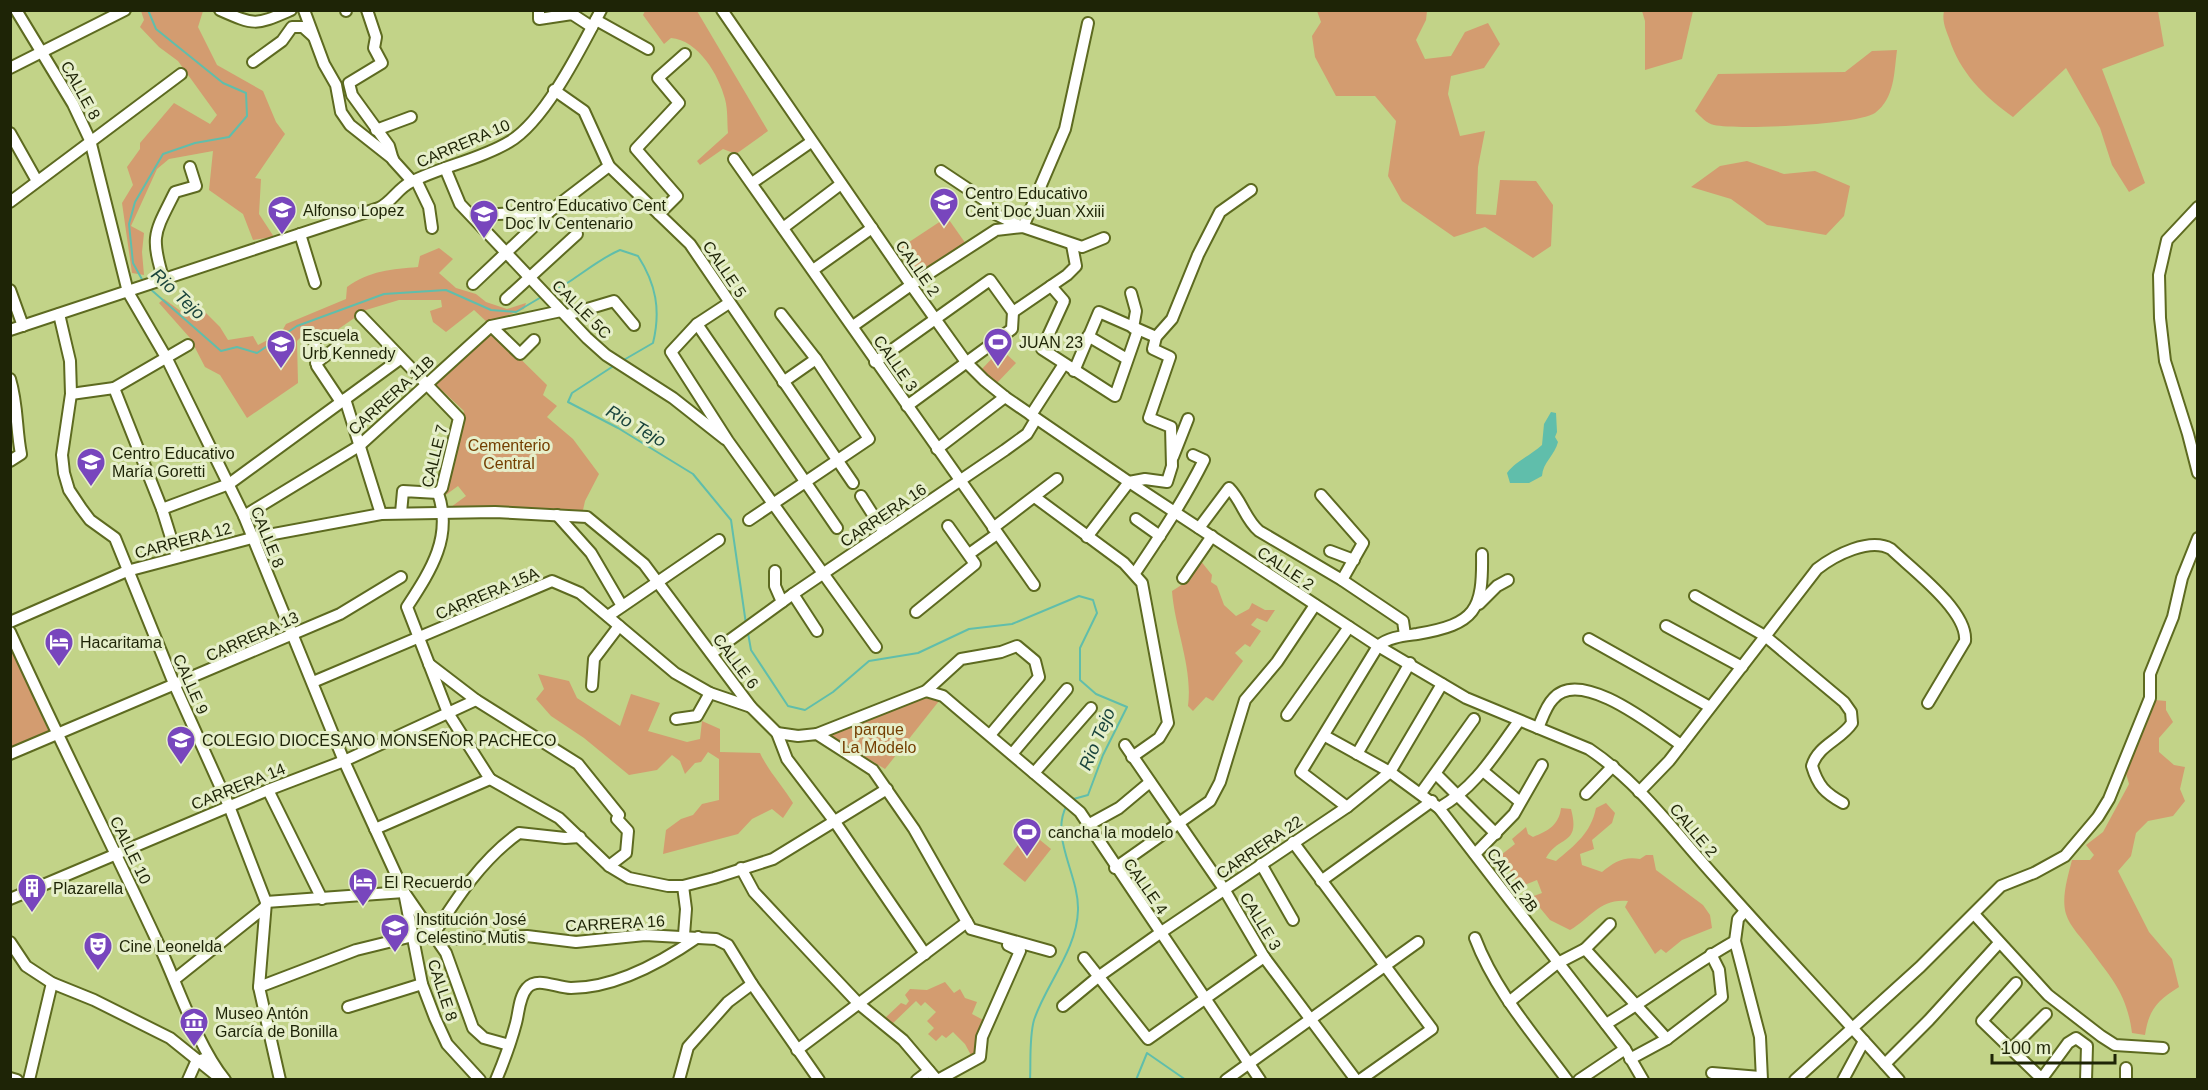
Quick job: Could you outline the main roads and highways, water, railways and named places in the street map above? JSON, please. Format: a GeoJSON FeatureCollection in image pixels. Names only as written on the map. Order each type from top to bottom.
{"type":"FeatureCollection","features":[{"type":"Feature","properties":{"kind":"water"},"geometry":{"type":"Polygon","coordinates":[[[1551,412],[1556,413],[1555,437],[1558,442],[1544,467],[1542,476],[1529,483],[1510,483],[1507,473],[1542,445],[1544,424],[1551,412]]]}},
{"type":"Feature","properties":{"kind":"waterway","name":"Rio Tejo"},"geometry":{"type":"LineString","coordinates":[[144,283],[133,263],[129,224],[135,202],[163,154],[195,143],[229,137],[247,116],[246,93],[223,83],[156,29],[148,10]]}},
{"type":"Feature","properties":{"kind":"waterway","name":"Rio Tejo"},"geometry":{"type":"LineString","coordinates":[[548,294],[620,250],[638,256],[653,287],[657,319],[653,343],[622,361]]}},
{"type":"Feature","properties":{"kind":"waterway","name":"Rio Tejo"},"geometry":{"type":"LineString","coordinates":[[148,287],[221,351],[237,347],[257,353],[297,326],[384,294],[446,290],[491,310],[516,312],[543,296]]}},
{"type":"Feature","properties":{"kind":"waterway","name":"Rio Tejo"},"geometry":{"type":"LineString","coordinates":[[615,365],[572,393],[568,402],[618,428],[693,474],[731,520],[746,624]]}},
{"type":"Feature","properties":{"kind":"waterway","name":"Rio Tejo"},"geometry":{"type":"LineString","coordinates":[[748,633],[751,650],[788,706],[805,710],[833,692],[869,661],[918,653],[969,629],[1012,624],[1079,596],[1093,600],[1097,613],[1080,648],[1080,680],[1096,694],[1127,707],[1103,755],[1088,795],[1070,800]]}},
{"type":"Feature","properties":{"kind":"waterway","name":"Rio Tejo"},"geometry":{"type":"LineString","coordinates":[[1030,1080],[1034,1020],[1067,953],[1076,925],[1077,896],[1061,830],[1062,817],[1067,805]]}},
{"type":"Feature","properties":{"kind":"waterway","name":"Rio Tejo"},"geometry":{"type":"LineString","coordinates":[[1136,1080],[1147,1053],[1186,1080]]}},
{"type":"Feature","properties":{"kind":"place","name":"Centro Educativo Cent Doc Juan Xxiii"},"geometry":{"type":"Point","coordinates":[944,228]}},
{"type":"Feature","properties":{"kind":"place","name":"Alfonso Lopez"},"geometry":{"type":"Point","coordinates":[282,236]}},
{"type":"Feature","properties":{"kind":"place","name":"Centro Educativo Cent Doc Iv Centenario"},"geometry":{"type":"Point","coordinates":[484,240]}},
{"type":"Feature","properties":{"kind":"place","name":"JUAN 23"},"geometry":{"type":"Point","coordinates":[998,368]}},
{"type":"Feature","properties":{"kind":"place","name":"Escuela Urb Kennedy"},"geometry":{"type":"Point","coordinates":[281,370]}},
{"type":"Feature","properties":{"kind":"place","name":"Centro Educativo María Goretti"},"geometry":{"type":"Point","coordinates":[91,488]}},
{"type":"Feature","properties":{"kind":"place","name":"Hacaritama"},"geometry":{"type":"Point","coordinates":[59,668]}},
{"type":"Feature","properties":{"kind":"place","name":"COLEGIO DIOCESANO MONSEÑOR PACHECO"},"geometry":{"type":"Point","coordinates":[181,766]}},
{"type":"Feature","properties":{"kind":"place","name":"cancha la modelo"},"geometry":{"type":"Point","coordinates":[1027,858]}},
{"type":"Feature","properties":{"kind":"place","name":"El Recuerdo"},"geometry":{"type":"Point","coordinates":[363,908]}},
{"type":"Feature","properties":{"kind":"place","name":"Plazarella"},"geometry":{"type":"Point","coordinates":[32,914]}},
{"type":"Feature","properties":{"kind":"place","name":"Institución José Celestino Mutis"},"geometry":{"type":"Point","coordinates":[395,954]}},
{"type":"Feature","properties":{"kind":"place","name":"Cine Leonelda"},"geometry":{"type":"Point","coordinates":[98,972]}},
{"type":"Feature","properties":{"kind":"place","name":"Museo Antón García de Bonilla"},"geometry":{"type":"Point","coordinates":[194,1048]}},
{"type":"Feature","properties":{"kind":"park label","name":"Cementerio Central"},"geometry":{"type":"Point","coordinates":[509,454]}},
{"type":"Feature","properties":{"kind":"park label","name":"parque La Modelo"},"geometry":{"type":"Point","coordinates":[879,738]}}]}
